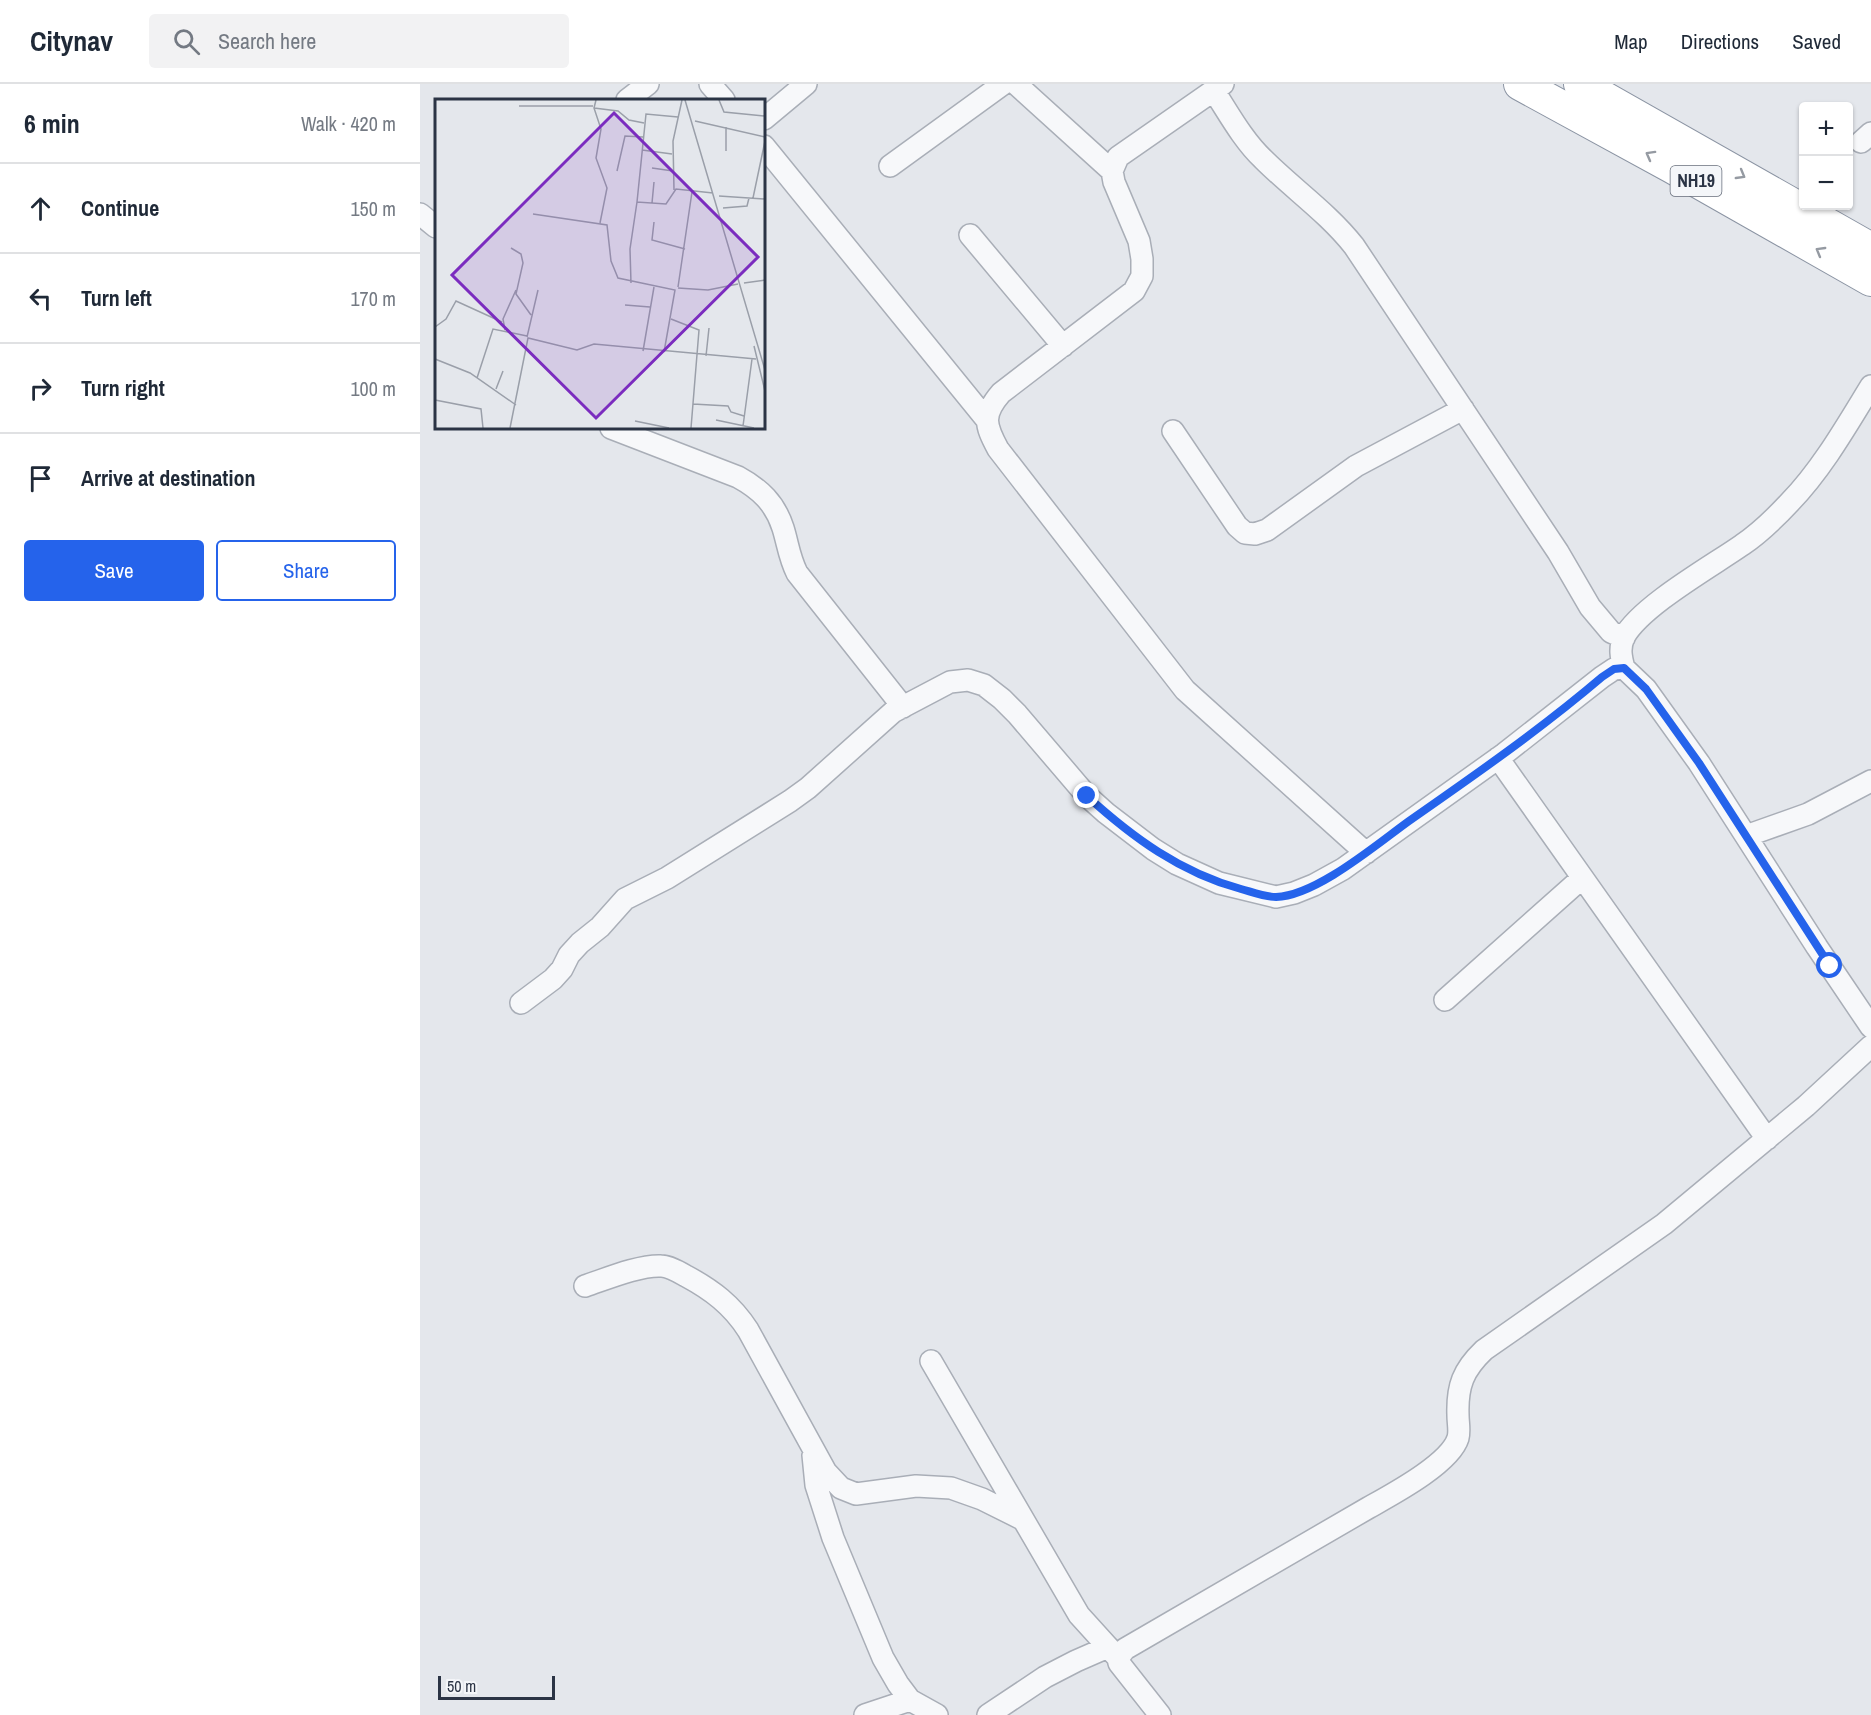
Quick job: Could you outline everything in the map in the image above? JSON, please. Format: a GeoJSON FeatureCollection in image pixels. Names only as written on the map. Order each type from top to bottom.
{"type":"FeatureCollection","features":[{"type":"Feature","properties":{"kind":"highway","name":"NH19"},"geometry":{"type":"LineString","coordinates":[[1520,84],[1871,280]]}},
{"type":"Feature","properties":{"kind":"highway","name":"NH19"},"geometry":{"type":"LineString","coordinates":[[1580,84],[1871,249]]}},
{"type":"Feature","properties":{"kind":"street"},"geometry":{"type":"LineString","coordinates":[[628,99],[648,84]]}},
{"type":"Feature","properties":{"kind":"street"},"geometry":{"type":"LineString","coordinates":[[710,84],[723,99]]}},
{"type":"Feature","properties":{"kind":"street"},"geometry":{"type":"LineString","coordinates":[[765,117],[806,84]]}},
{"type":"Feature","properties":{"kind":"street"},"geometry":{"type":"LineString","coordinates":[[890,166],[1002,84]]}},
{"type":"Feature","properties":{"kind":"street"},"geometry":{"type":"LineString","coordinates":[[1016,84],[1112,171]]}},
{"type":"Feature","properties":{"kind":"street"},"geometry":{"type":"LineString","coordinates":[[986,419],[991,405],[1001,393],[1134,291],[1142,276],[1143,259],[1139,241],[1114,182],[1112,171],[1118,158],[1218,88],[1239,129],[1262,159],[1342,230],[1370,268],[1558,552],[1590,607],[1611,632],[1624,638]]}},
{"type":"Feature","properties":{"kind":"street"},"geometry":{"type":"LineString","coordinates":[[765,147],[986,419],[989,433],[998,449],[1185,690],[1366,853]]}},
{"type":"Feature","properties":{"kind":"street"},"geometry":{"type":"LineString","coordinates":[[420,214],[435,226]]}},
{"type":"Feature","properties":{"kind":"street"},"geometry":{"type":"LineString","coordinates":[[970,235],[1063,346]]}},
{"type":"Feature","properties":{"kind":"street"},"geometry":{"type":"LineString","coordinates":[[1871,386],[1821,464],[1791,501],[1744,543],[1651,608],[1624,638],[1620,652],[1624,668],[1646,689],[1699,763],[1871,1027]]}},
{"type":"Feature","properties":{"kind":"street"},"geometry":{"type":"LineString","coordinates":[[1173,430],[1237,526],[1245,533],[1255,534],[1267,530],[1356,466],[1463,408]]}},
{"type":"Feature","properties":{"kind":"street"},"geometry":{"type":"LineString","coordinates":[[614,429],[738,477],[763,493],[774,507],[783,527],[789,559],[796,573],[903,707]]}},
{"type":"Feature","properties":{"kind":"street"},"geometry":{"type":"LineString","coordinates":[[521,1003],[553,979],[580,942],[600,927],[625,899],[667,878],[790,801],[893,712],[950,681],[968,680],[984,685],[1017,714],[1087,796],[1153,849],[1177,864],[1219,883],[1276,897],[1314,885],[1343,869],[1498,758],[1602,677],[1614,669],[1624,668]]}},
{"type":"Feature","properties":{"kind":"street"},"geometry":{"type":"LineString","coordinates":[[1498,758],[1767,1139]]}},
{"type":"Feature","properties":{"kind":"street"},"geometry":{"type":"LineString","coordinates":[[1746,836],[1808,814],[1871,781]]}},
{"type":"Feature","properties":{"kind":"street"},"geometry":{"type":"LineString","coordinates":[[1444,1000],[1582,878]]}},
{"type":"Feature","properties":{"kind":"street"},"geometry":{"type":"LineString","coordinates":[[988,1715],[1045,1677],[1076,1660],[1125,1649],[1408,1485],[1433,1467],[1450,1452],[1458,1439],[1458,1401],[1461,1384],[1470,1364],[1484,1350],[1664,1224],[1868,1054]]}},
{"type":"Feature","properties":{"kind":"street"},"geometry":{"type":"LineString","coordinates":[[585,1286],[620,1274],[662,1266],[704,1286],[722,1299],[738,1315],[826,1472],[841,1488],[856,1494],[916,1486],[951,1488],[982,1499],[1022,1519]]}},
{"type":"Feature","properties":{"kind":"street"},"geometry":{"type":"LineString","coordinates":[[931,1361],[1078,1615],[1113,1652],[1160,1715]]}},
{"type":"Feature","properties":{"kind":"street"},"geometry":{"type":"LineString","coordinates":[[812,1444],[816,1485],[833,1538],[883,1658],[910,1700],[937,1715]]}},
{"type":"Feature","properties":{"kind":"street"},"geometry":{"type":"LineString","coordinates":[[865,1715],[910,1700]]}},
{"type":"Feature","properties":{"kind":"route"},"geometry":{"type":"LineString","coordinates":[[1087,796],[1127,830],[1177,864],[1219,883],[1253,892],[1276,897],[1294,893],[1343,869],[1504,754],[1602,677],[1614,669],[1624,668],[1646,689],[1699,763],[1830,966]]}}]}
